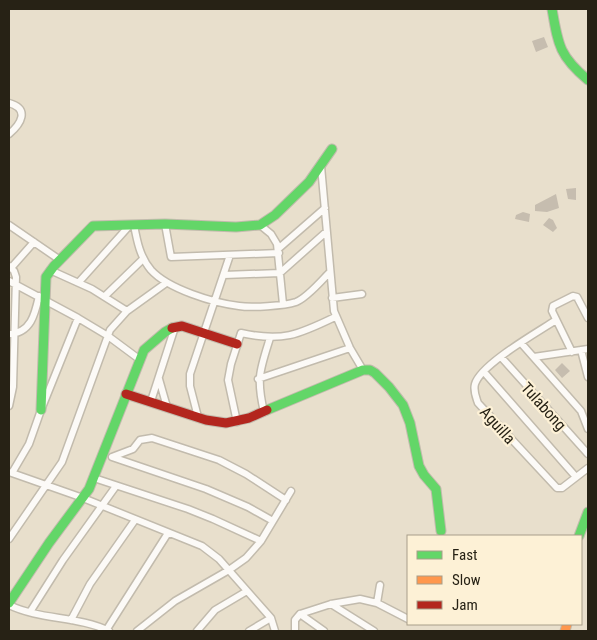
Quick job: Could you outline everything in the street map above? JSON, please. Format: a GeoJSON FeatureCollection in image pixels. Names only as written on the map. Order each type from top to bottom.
{"type":"FeatureCollection","features":[{"type":"Feature","properties":{"kind":"street"},"geometry":{"type":"LineString","coordinates":[[552,9],[558,43],[571,66],[588,80]]}},
{"type":"Feature","properties":{"kind":"street"},"geometry":{"type":"LineString","coordinates":[[9,102],[20,108],[22,115],[17,127],[9,134]]}},
{"type":"Feature","properties":{"kind":"street"},"geometry":{"type":"LineString","coordinates":[[41,410],[42,298],[46,277],[50,270],[93,226],[165,224],[260,225],[275,215],[309,182],[332,149]]}},
{"type":"Feature","properties":{"kind":"street"},"geometry":{"type":"LineString","coordinates":[[321,166],[335,317],[363,370]]}},
{"type":"Feature","properties":{"kind":"street"},"geometry":{"type":"LineString","coordinates":[[165,224],[171,257],[278,251],[325,208]]}},
{"type":"Feature","properties":{"kind":"street"},"geometry":{"type":"LineString","coordinates":[[9,225],[60,260]]}},
{"type":"Feature","properties":{"kind":"street"},"geometry":{"type":"LineString","coordinates":[[132,225],[143,259],[151,270],[166,284],[215,300],[245,307],[296,302],[330,272]]}},
{"type":"Feature","properties":{"kind":"street"},"geometry":{"type":"LineString","coordinates":[[79,282],[132,225]]}},
{"type":"Feature","properties":{"kind":"street"},"geometry":{"type":"LineString","coordinates":[[260,225],[274,239],[278,251],[283,304]]}},
{"type":"Feature","properties":{"kind":"street"},"geometry":{"type":"LineString","coordinates":[[224,275],[280,273],[326,232]]}},
{"type":"Feature","properties":{"kind":"street"},"geometry":{"type":"LineString","coordinates":[[9,406],[12,394],[12,282],[15,274],[10,267],[34,242]]}},
{"type":"Feature","properties":{"kind":"street"},"geometry":{"type":"LineString","coordinates":[[198,417],[190,386],[190,374],[230,255]]}},
{"type":"Feature","properties":{"kind":"street"},"geometry":{"type":"LineString","coordinates":[[105,296],[143,259]]}},
{"type":"Feature","properties":{"kind":"street"},"geometry":{"type":"LineString","coordinates":[[50,270],[79,282],[127,311]]}},
{"type":"Feature","properties":{"kind":"street"},"geometry":{"type":"LineString","coordinates":[[12,282],[108,336],[139,359]]}},
{"type":"Feature","properties":{"kind":"street"},"geometry":{"type":"LineString","coordinates":[[9,539],[62,462],[108,336],[115,323],[127,311],[166,284]]}},
{"type":"Feature","properties":{"kind":"street"},"geometry":{"type":"LineString","coordinates":[[332,298],[362,294]]}},
{"type":"Feature","properties":{"kind":"street"},"geometry":{"type":"LineString","coordinates":[[572,352],[552,311],[553,306],[573,296],[578,298],[588,318]]}},
{"type":"Feature","properties":{"kind":"street"},"geometry":{"type":"LineString","coordinates":[[11,334],[27,328],[42,298]]}},
{"type":"Feature","properties":{"kind":"street"},"geometry":{"type":"LineString","coordinates":[[237,422],[228,380],[241,333],[270,338],[292,336],[335,317]]}},
{"type":"Feature","properties":{"kind":"street"},"geometry":{"type":"LineString","coordinates":[[78,318],[29,444],[10,472],[83,498],[202,546],[229,570],[271,618],[275,631]]}},
{"type":"Feature","properties":{"kind":"street","name":"Aguilla"},"geometry":{"type":"LineString","coordinates":[[556,320],[500,357],[475,382],[474,391],[478,403],[557,488],[562,488],[588,468]]}},
{"type":"Feature","properties":{"kind":"street"},"geometry":{"type":"LineString","coordinates":[[151,401],[175,326]]}},
{"type":"Feature","properties":{"kind":"street"},"geometry":{"type":"LineString","coordinates":[[168,532],[109,630],[30,612],[9,604],[28,578],[49,543],[83,498],[108,455],[126,394],[144,350],[175,326],[204,332],[237,344]]}},
{"type":"Feature","properties":{"kind":"street"},"geometry":{"type":"LineString","coordinates":[[264,412],[258,379],[270,338]]}},
{"type":"Feature","properties":{"kind":"street"},"geometry":{"type":"LineString","coordinates":[[521,343],[581,410],[588,430]]}},
{"type":"Feature","properties":{"kind":"street"},"geometry":{"type":"LineString","coordinates":[[258,379],[350,348]]}},
{"type":"Feature","properties":{"kind":"street"},"geometry":{"type":"LineString","coordinates":[[534,357],[588,349]]}},
{"type":"Feature","properties":{"kind":"street"},"geometry":{"type":"LineString","coordinates":[[581,350],[588,375]]}},
{"type":"Feature","properties":{"kind":"street","name":"Tulabong"},"geometry":{"type":"LineString","coordinates":[[500,357],[588,454]]}},
{"type":"Feature","properties":{"kind":"street"},"geometry":{"type":"LineString","coordinates":[[126,394],[198,417],[220,422],[237,422],[363,370],[370,370],[389,387],[403,405],[410,423],[419,466],[436,489],[437,514],[441,531]]}},
{"type":"Feature","properties":{"kind":"street"},"geometry":{"type":"LineString","coordinates":[[484,372],[576,477]]}},
{"type":"Feature","properties":{"kind":"street"},"geometry":{"type":"LineString","coordinates":[[159,377],[167,407]]}},
{"type":"Feature","properties":{"kind":"street"},"geometry":{"type":"LineString","coordinates":[[108,455],[133,449],[140,440],[152,438],[219,460],[246,474],[286,500]]}},
{"type":"Feature","properties":{"kind":"street"},"geometry":{"type":"LineString","coordinates":[[108,455],[206,489],[248,507],[273,522]]}},
{"type":"Feature","properties":{"kind":"street"},"geometry":{"type":"LineString","coordinates":[[94,478],[196,512],[261,541]]}},
{"type":"Feature","properties":{"kind":"street"},"geometry":{"type":"LineString","coordinates":[[30,612],[74,544],[116,486]]}},
{"type":"Feature","properties":{"kind":"street"},"geometry":{"type":"LineString","coordinates":[[137,631],[175,601],[246,558],[261,541],[291,491]]}},
{"type":"Feature","properties":{"kind":"street"},"geometry":{"type":"LineString","coordinates":[[580,535],[588,512]]}},
{"type":"Feature","properties":{"kind":"street"},"geometry":{"type":"LineString","coordinates":[[71,620],[90,584],[136,520]]}},
{"type":"Feature","properties":{"kind":"street"},"geometry":{"type":"LineString","coordinates":[[377,604],[380,585]]}},
{"type":"Feature","properties":{"kind":"street"},"geometry":{"type":"LineString","coordinates":[[197,631],[215,610],[247,591]]}},
{"type":"Feature","properties":{"kind":"street"},"geometry":{"type":"LineString","coordinates":[[295,631],[295,620],[300,614],[331,604],[360,599],[377,604],[407,619]]}},
{"type":"Feature","properties":{"kind":"street"},"geometry":{"type":"LineString","coordinates":[[331,604],[374,631]]}},
{"type":"Feature","properties":{"kind":"street"},"geometry":{"type":"LineString","coordinates":[[300,614],[324,631]]}},
{"type":"Feature","properties":{"kind":"street"},"geometry":{"type":"LineString","coordinates":[[249,631],[271,618]]}},
{"type":"Feature","properties":{"kind":"building"},"geometry":{"type":"Polygon","coordinates":[[[544,37],[548,47],[536,52],[532,41],[544,37]]]}},
{"type":"Feature","properties":{"kind":"building"},"geometry":{"type":"Polygon","coordinates":[[[576,188],[576,200],[568,199],[566,189],[576,188]]]}},
{"type":"Feature","properties":{"kind":"building"},"geometry":{"type":"Polygon","coordinates":[[[556,194],[559,208],[547,212],[535,211],[535,205],[556,194]]]}},
{"type":"Feature","properties":{"kind":"building"},"geometry":{"type":"Polygon","coordinates":[[[523,212],[530,214],[529,222],[515,219],[516,215],[523,212]]]}},
{"type":"Feature","properties":{"kind":"building"},"geometry":{"type":"Polygon","coordinates":[[[549,218],[553,220],[557,228],[553,232],[543,225],[549,218]]]}},
{"type":"Feature","properties":{"kind":"building"},"geometry":{"type":"Polygon","coordinates":[[[562,363],[570,371],[562,378],[555,370],[562,363]]]}},
{"type":"Feature","properties":{"kind":"traffic: fast"},"geometry":{"type":"LineString","coordinates":[[552,9],[561,49],[571,64],[588,80]]}},
{"type":"Feature","properties":{"kind":"traffic: fast"},"geometry":{"type":"LineString","coordinates":[[41,410],[46,277],[54,266],[93,226],[165,224],[236,227],[260,225],[275,215],[309,182],[332,149]]}},
{"type":"Feature","properties":{"kind":"traffic: fast"},"geometry":{"type":"LineString","coordinates":[[9,603],[49,543],[89,489],[144,350],[172,328]]}},
{"type":"Feature","properties":{"kind":"traffic: fast"},"geometry":{"type":"LineString","coordinates":[[267,410],[363,370],[370,370],[375,373],[403,405],[410,423],[419,466],[436,489],[441,531]]}},
{"type":"Feature","properties":{"kind":"traffic: fast"},"geometry":{"type":"LineString","coordinates":[[579,535],[588,512]]}},
{"type":"Feature","properties":{"kind":"traffic: slow"},"geometry":{"type":"LineString","coordinates":[[565,631],[567,625]]}},
{"type":"Feature","properties":{"kind":"traffic: jam"},"geometry":{"type":"LineString","coordinates":[[172,328],[182,326],[237,344]]}},
{"type":"Feature","properties":{"kind":"traffic: jam"},"geometry":{"type":"LineString","coordinates":[[126,394],[206,420],[226,423],[249,418],[267,410]]}}]}
